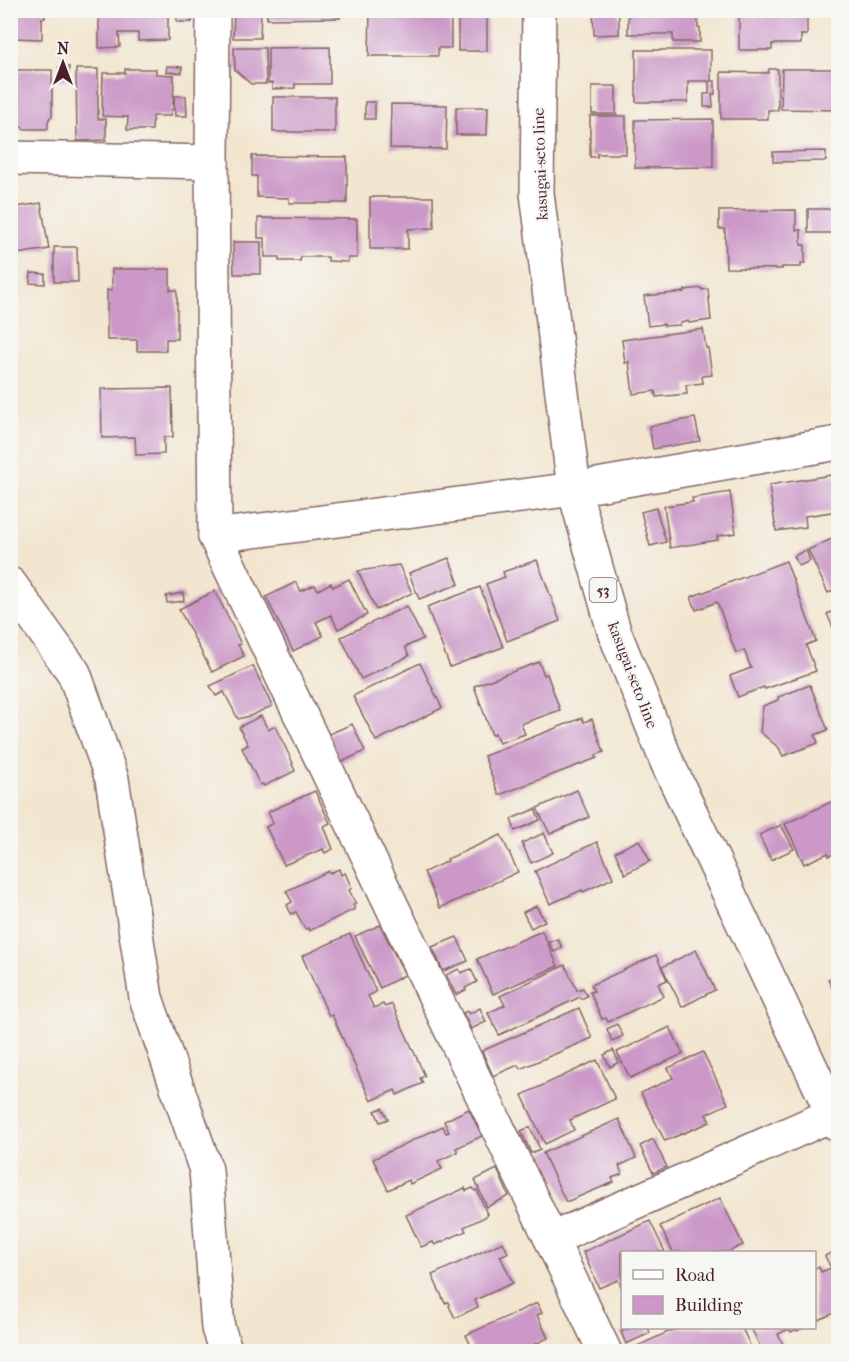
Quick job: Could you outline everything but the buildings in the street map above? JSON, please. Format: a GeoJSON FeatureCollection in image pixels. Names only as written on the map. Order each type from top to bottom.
{"type":"FeatureCollection","features":[{"type":"Feature","properties":{"kind":"street"},"geometry":{"type":"LineString","coordinates":[[213,10],[215,536],[605,1352]]}},
{"type":"Feature","properties":{"kind":"street","name":"kasugai-seto line"},"geometry":{"type":"LineString","coordinates":[[539,10],[537,193],[574,489],[614,631],[666,762],[837,1117]]}},
{"type":"Feature","properties":{"kind":"street"},"geometry":{"type":"LineString","coordinates":[[10,158],[212,162]]}},
{"type":"Feature","properties":{"kind":"street"},"geometry":{"type":"LineString","coordinates":[[215,536],[574,489],[838,443]]}},
{"type":"Feature","properties":{"kind":"street"},"geometry":{"type":"LineString","coordinates":[[10,584],[74,673],[112,779],[146,998],[206,1170],[218,1328],[226,1352]]}},
{"type":"Feature","properties":{"kind":"street"},"geometry":{"type":"LineString","coordinates":[[552,1239],[837,1117]]}}]}
